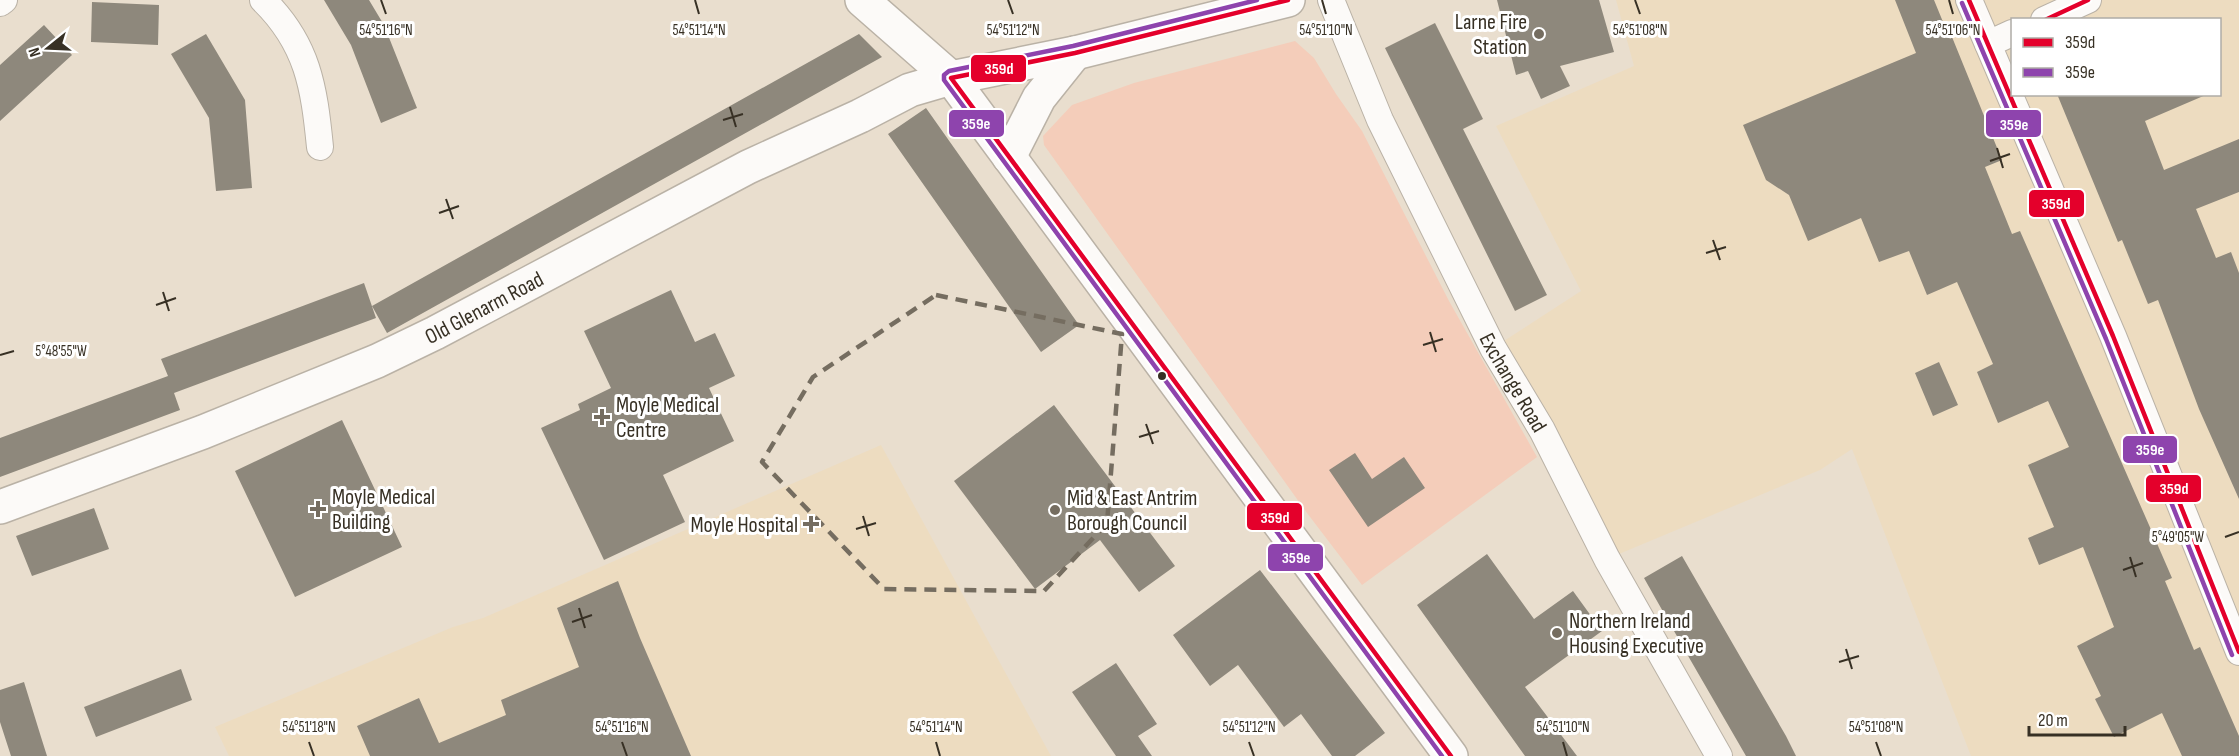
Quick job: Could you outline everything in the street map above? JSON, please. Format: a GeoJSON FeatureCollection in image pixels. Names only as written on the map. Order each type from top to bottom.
{"type":"FeatureCollection","features":[{"type":"Feature","properties":{"kind":"street"},"geometry":{"type":"LineString","coordinates":[[0,3],[4,0]]}},
{"type":"Feature","properties":{"kind":"street"},"geometry":{"type":"LineString","coordinates":[[263,0],[278,15],[299,46],[314,97],[320,147]]}},
{"type":"Feature","properties":{"kind":"street"},"geometry":{"type":"LineString","coordinates":[[862,0],[951,78],[1451,756]]}},
{"type":"Feature","properties":{"kind":"street","name":"Old Glenarm Road"},"geometry":{"type":"LineString","coordinates":[[0,507],[203,432],[377,361],[435,333],[748,167],[860,116],[910,90],[951,78],[1075,52],[1288,0]]}},
{"type":"Feature","properties":{"kind":"street","name":"Exchange Road"},"geometry":{"type":"LineString","coordinates":[[1331,0],[1380,120],[1493,348],[1542,430],[1606,559],[1719,756]]}},
{"type":"Feature","properties":{"kind":"street"},"geometry":{"type":"LineString","coordinates":[[1969,0],[2117,347],[2239,652]]}},
{"type":"Feature","properties":{"kind":"street"},"geometry":{"type":"LineString","coordinates":[[2048,18],[2088,0]]}},
{"type":"Feature","properties":{"kind":"street"},"geometry":{"type":"LineString","coordinates":[[1988,44],[2011,34]]}},
{"type":"Feature","properties":{"kind":"street"},"geometry":{"type":"LineString","coordinates":[[1009,157],[1039,98],[1075,52]]}},
{"type":"Feature","properties":{"kind":"highlighted area"},"geometry":{"type":"Polygon","coordinates":[[[936,295],[1122,334],[1107,523],[1044,591],[884,589],[762,462],[813,377],[936,295]]]}},
{"type":"Feature","properties":{"kind":"shaded area"},"geometry":{"type":"Polygon","coordinates":[[[1616,0],[2239,0],[2239,756],[1971,756],[1852,449],[1820,470],[1607,559],[1493,348],[1581,291],[1496,126],[1634,66],[1616,0]]]}},
{"type":"Feature","properties":{"kind":"shaded area"},"geometry":{"type":"Polygon","coordinates":[[[1295,41],[1314,58],[1362,131],[1449,301],[1537,457],[1362,585],[1307,513],[1044,145],[1043,136],[1072,105],[1134,83],[1295,41]]]}},
{"type":"Feature","properties":{"kind":"shaded area","name":"Moyle Hospital"},"geometry":{"type":"Polygon","coordinates":[[[881,445],[1051,756],[229,756],[215,727],[453,627],[483,618],[881,445]]]}},
{"type":"Feature","properties":{"kind":"building"},"geometry":{"type":"Polygon","coordinates":[[[324,0],[369,0],[384,25],[417,108],[381,123],[351,45],[324,0]]]}},
{"type":"Feature","properties":{"kind":"building"},"geometry":{"type":"Polygon","coordinates":[[[1497,0],[1599,0],[1614,52],[1560,66],[1570,86],[1541,99],[1528,71],[1516,75],[1497,0]]]}},
{"type":"Feature","properties":{"kind":"building"},"geometry":{"type":"Polygon","coordinates":[[[1895,0],[1934,0],[1950,39],[1952,37],[2002,160],[1985,167],[2012,234],[2020,231],[2172,578],[2165,581],[2194,650],[2200,647],[2239,736],[2239,756],[2182,756],[2162,713],[2114,737],[2095,699],[2101,696],[2077,646],[2114,627],[2083,547],[2039,565],[2028,538],[2054,527],[2028,465],[2069,447],[2048,401],[1998,423],[1977,372],[1993,364],[1957,282],[1927,295],[1909,251],[1879,262],[1861,218],[1808,241],[1789,195],[1766,180],[1743,125],[1916,53],[1895,0]]]}},
{"type":"Feature","properties":{"kind":"building"},"geometry":{"type":"Polygon","coordinates":[[[92,2],[159,5],[158,45],[91,42],[92,2]]]}},
{"type":"Feature","properties":{"kind":"building"},"geometry":{"type":"Polygon","coordinates":[[[1435,23],[1483,119],[1463,129],[1547,295],[1515,311],[1385,48],[1435,23]]]}},
{"type":"Feature","properties":{"kind":"building"},"geometry":{"type":"Polygon","coordinates":[[[44,25],[72,55],[0,121],[0,65],[44,25]]]}},
{"type":"Feature","properties":{"kind":"building"},"geometry":{"type":"Polygon","coordinates":[[[206,34],[245,100],[252,188],[216,191],[209,118],[171,54],[206,34]]]}},
{"type":"Feature","properties":{"kind":"building"},"geometry":{"type":"Polygon","coordinates":[[[859,34],[882,57],[387,333],[372,306],[859,34]]]}},
{"type":"Feature","properties":{"kind":"building"},"geometry":{"type":"Polygon","coordinates":[[[2058,96],[2203,96],[2145,121],[2164,170],[2239,139],[2239,192],[2196,209],[2216,258],[2231,252],[2239,273],[2239,499],[2199,409],[2158,300],[2148,304],[2122,240],[2118,242],[2058,96]]]}},
{"type":"Feature","properties":{"kind":"building"},"geometry":{"type":"Polygon","coordinates":[[[926,108],[1079,325],[1041,352],[888,134],[926,108]]]}},
{"type":"Feature","properties":{"kind":"building"},"geometry":{"type":"Polygon","coordinates":[[[364,283],[376,318],[174,393],[180,410],[0,477],[0,438],[168,376],[161,359],[364,283]]]}},
{"type":"Feature","properties":{"kind":"building","name":"Moyle Medical Centre"},"geometry":{"type":"Polygon","coordinates":[[[671,290],[695,342],[715,333],[735,376],[709,388],[734,441],[663,475],[685,522],[604,560],[541,428],[580,410],[578,404],[611,388],[584,331],[671,290]]]}},
{"type":"Feature","properties":{"kind":"building"},"geometry":{"type":"Polygon","coordinates":[[[1939,362],[1958,405],[1933,416],[1915,373],[1939,362]]]}},
{"type":"Feature","properties":{"kind":"building","name":"Mid & East Antrim Borough Council"},"geometry":{"type":"Polygon","coordinates":[[[1054,405],[1175,566],[1139,592],[1100,540],[1035,589],[954,481],[1054,405]]]}},
{"type":"Feature","properties":{"kind":"building","name":"Moyle Medical Building"},"geometry":{"type":"Polygon","coordinates":[[[342,420],[402,547],[295,597],[235,471],[342,420]]]}},
{"type":"Feature","properties":{"kind":"building"},"geometry":{"type":"Polygon","coordinates":[[[1355,453],[1372,479],[1404,457],[1425,488],[1368,527],[1329,470],[1355,453]]]}},
{"type":"Feature","properties":{"kind":"building"},"geometry":{"type":"Polygon","coordinates":[[[94,508],[109,549],[32,576],[16,536],[94,508]]]}},
{"type":"Feature","properties":{"kind":"building","name":"Northern Ireland Housing Executive"},"geometry":{"type":"Polygon","coordinates":[[[1487,554],[1534,619],[1573,591],[1602,631],[1525,687],[1577,756],[1525,756],[1417,605],[1487,554]]]}},
{"type":"Feature","properties":{"kind":"building"},"geometry":{"type":"Polygon","coordinates":[[[1682,556],[1796,756],[1746,756],[1691,661],[1644,578],[1682,556]]]}},
{"type":"Feature","properties":{"kind":"building"},"geometry":{"type":"Polygon","coordinates":[[[1260,570],[1385,733],[1355,756],[1332,756],[1301,714],[1284,727],[1238,665],[1210,686],[1173,635],[1260,570]]]}},
{"type":"Feature","properties":{"kind":"building"},"geometry":{"type":"Polygon","coordinates":[[[618,581],[691,756],[370,756],[357,726],[419,698],[439,743],[506,715],[501,700],[579,667],[557,608],[618,581]]]}},
{"type":"Feature","properties":{"kind":"building"},"geometry":{"type":"Polygon","coordinates":[[[1116,663],[1157,724],[1138,736],[1152,756],[1116,756],[1072,692],[1116,663]]]}},
{"type":"Feature","properties":{"kind":"building"},"geometry":{"type":"Polygon","coordinates":[[[181,669],[192,700],[96,737],[84,707],[181,669]]]}},
{"type":"Feature","properties":{"kind":"building"},"geometry":{"type":"Polygon","coordinates":[[[24,682],[47,756],[11,756],[0,722],[0,690],[24,682]]]}},
{"type":"Feature","properties":{"kind":"transit line","name":"359e"},"geometry":{"type":"LineString","coordinates":[[1257,0],[1073,46],[949,71],[944,75],[944,80],[1442,756]]}},
{"type":"Feature","properties":{"kind":"transit line","name":"359d"},"geometry":{"type":"LineString","coordinates":[[1288,0],[1075,53],[951,78],[1451,756]]}},
{"type":"Feature","properties":{"kind":"transit line","name":"359d"},"geometry":{"type":"LineString","coordinates":[[1969,0],[2113,336],[2239,652]]}},
{"type":"Feature","properties":{"kind":"transit line","name":"359d"},"geometry":{"type":"LineString","coordinates":[[2049,18],[2088,0]]}},
{"type":"Feature","properties":{"kind":"transit line","name":"359e"},"geometry":{"type":"LineString","coordinates":[[1962,3],[2106,339],[2232,655]]}},
{"type":"Feature","properties":{"kind":"place","name":"Larne Fire Station"},"geometry":{"type":"Point","coordinates":[1539,34]}},
{"type":"Feature","properties":{"kind":"place","name":"Moyle Medical Centre"},"geometry":{"type":"Point","coordinates":[602,417]}},
{"type":"Feature","properties":{"kind":"place","name":"Moyle Medical Building"},"geometry":{"type":"Point","coordinates":[318,509]}},
{"type":"Feature","properties":{"kind":"place","name":"Mid & East Antrim Borough Council"},"geometry":{"type":"Point","coordinates":[1055,510]}},
{"type":"Feature","properties":{"kind":"place","name":"Moyle Hospital"},"geometry":{"type":"Point","coordinates":[811,524]}},
{"type":"Feature","properties":{"kind":"place","name":"Northern Ireland Housing Executive"},"geometry":{"type":"Point","coordinates":[1557,633]}}]}
